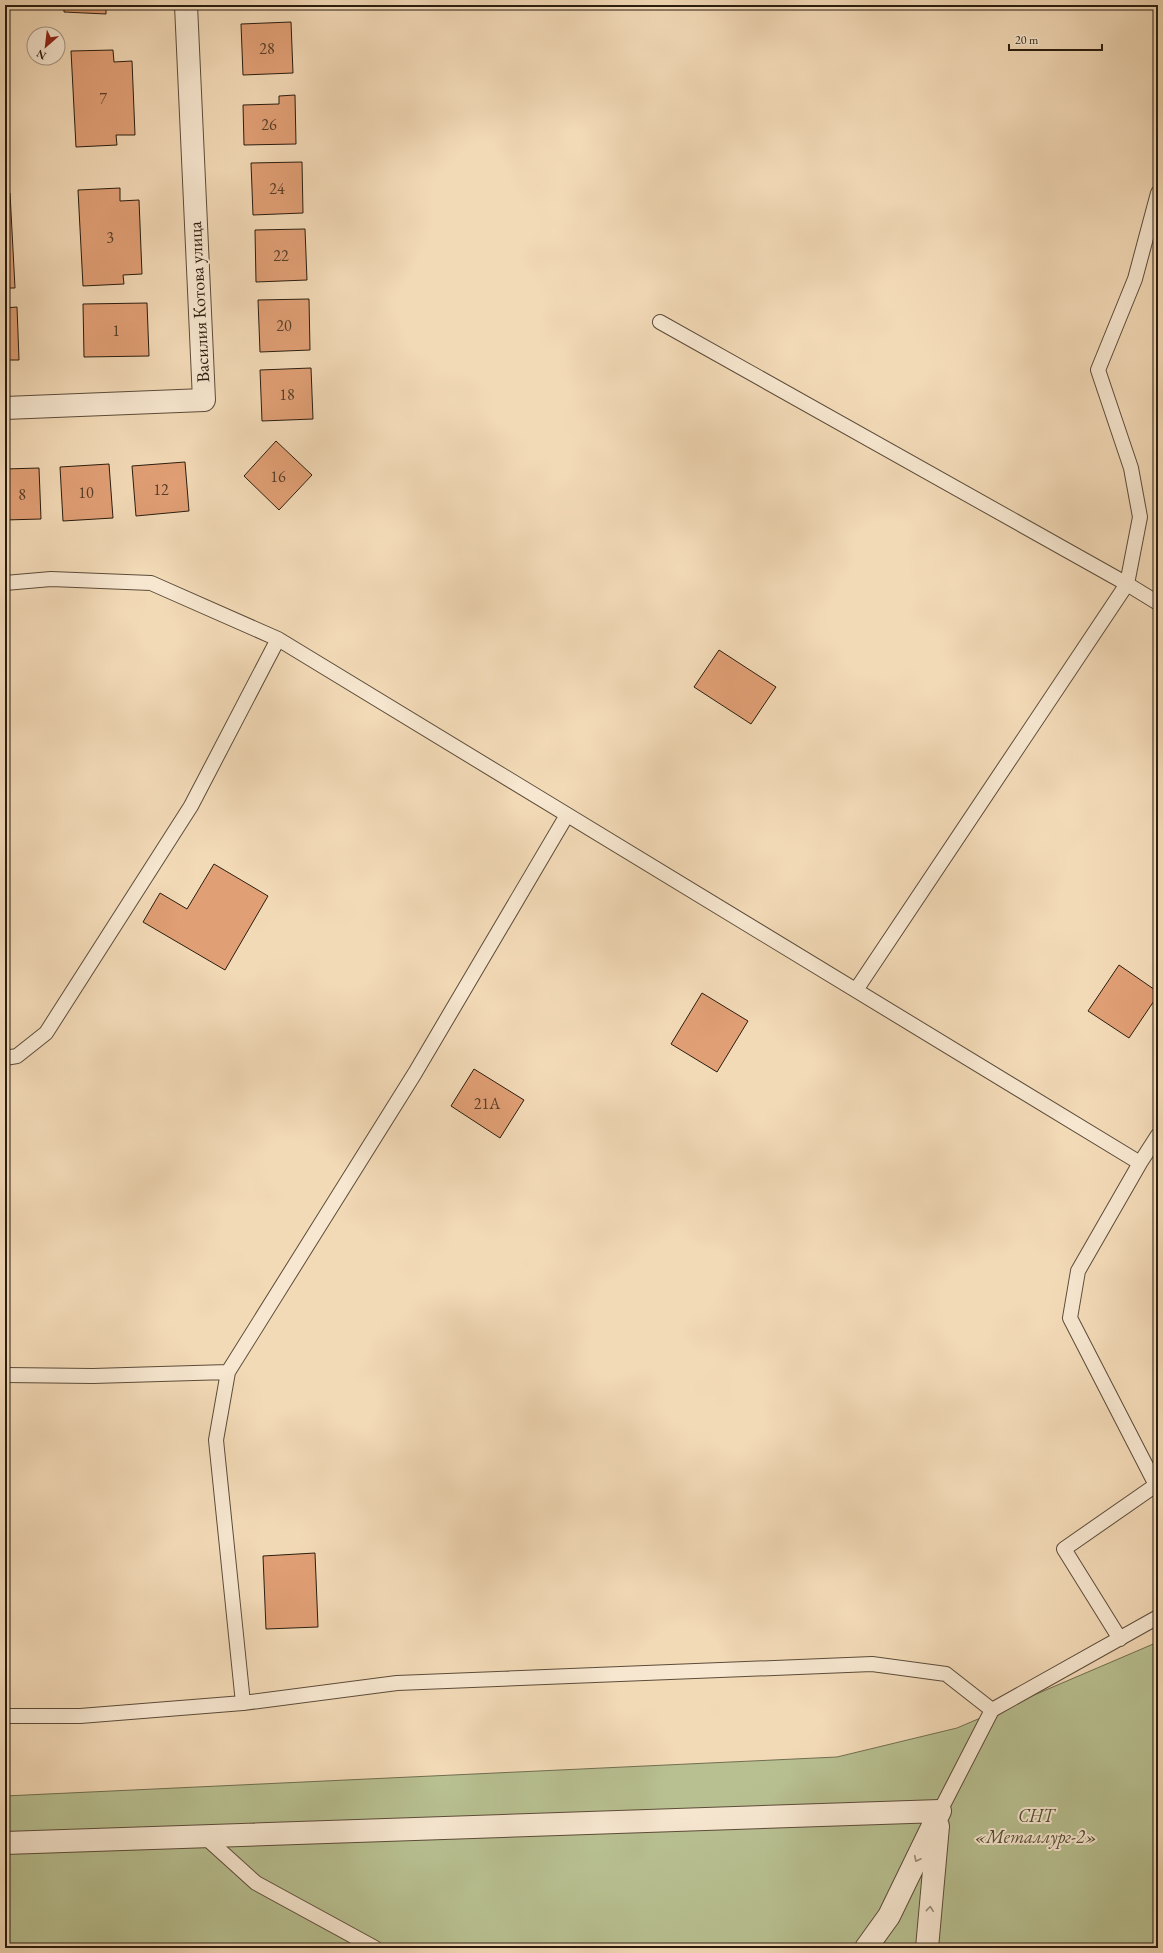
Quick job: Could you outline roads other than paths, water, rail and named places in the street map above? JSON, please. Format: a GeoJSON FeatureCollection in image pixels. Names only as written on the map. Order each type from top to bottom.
{"type":"FeatureCollection","features":[{"type":"Feature","properties":{"kind":"street","name":"Василия Котова улица"},"geometry":{"type":"LineString","coordinates":[[5,408],[204,400],[186,5]]}},
{"type":"Feature","properties":{"kind":"street"},"geometry":{"type":"LineString","coordinates":[[5,1843],[940,1811]]}},
{"type":"Feature","properties":{"kind":"street"},"geometry":{"type":"LineString","coordinates":[[866,1948],[889,1916],[940,1811]]}},
{"type":"Feature","properties":{"kind":"street"},"geometry":{"type":"LineString","coordinates":[[926,1948],[940,1811]]}},
{"type":"Feature","properties":{"kind":"lane"},"geometry":{"type":"LineString","coordinates":[[856,990],[1127,584],[1140,517],[1131,468],[1098,370],[1135,279],[1158,193]]}},
{"type":"Feature","properties":{"kind":"lane"},"geometry":{"type":"LineString","coordinates":[[660,322],[1127,584],[1158,603]]}},
{"type":"Feature","properties":{"kind":"lane"},"geometry":{"type":"LineString","coordinates":[[5,583],[51,579],[151,583],[278,639],[1140,1163]]}},
{"type":"Feature","properties":{"kind":"lane"},"geometry":{"type":"LineString","coordinates":[[5,1058],[17,1056],[46,1033],[191,806],[278,639]]}},
{"type":"Feature","properties":{"kind":"lane"},"geometry":{"type":"LineString","coordinates":[[243,1703],[216,1440],[228,1372],[415,1073],[567,814]]}},
{"type":"Feature","properties":{"kind":"lane"},"geometry":{"type":"LineString","coordinates":[[1120,1638],[1064,1549],[1156,1485],[1070,1318],[1078,1271],[1140,1163],[1158,1135]]}},
{"type":"Feature","properties":{"kind":"lane"},"geometry":{"type":"LineString","coordinates":[[5,1376],[93,1376],[228,1372]]}},
{"type":"Feature","properties":{"kind":"lane"},"geometry":{"type":"LineString","coordinates":[[940,1811],[992,1710],[1158,1617]]}},
{"type":"Feature","properties":{"kind":"lane"},"geometry":{"type":"LineString","coordinates":[[5,1716],[80,1716],[243,1703],[397,1682],[872,1664],[946,1674],[992,1710]]}},
{"type":"Feature","properties":{"kind":"lane"},"geometry":{"type":"LineString","coordinates":[[204,1836],[256,1883],[375,1948]]}},
{"type":"Feature","properties":{"kind":"park label","name":"СНТ «Металлург-2»"},"geometry":{"type":"Point","coordinates":[1036,1826]}}]}
